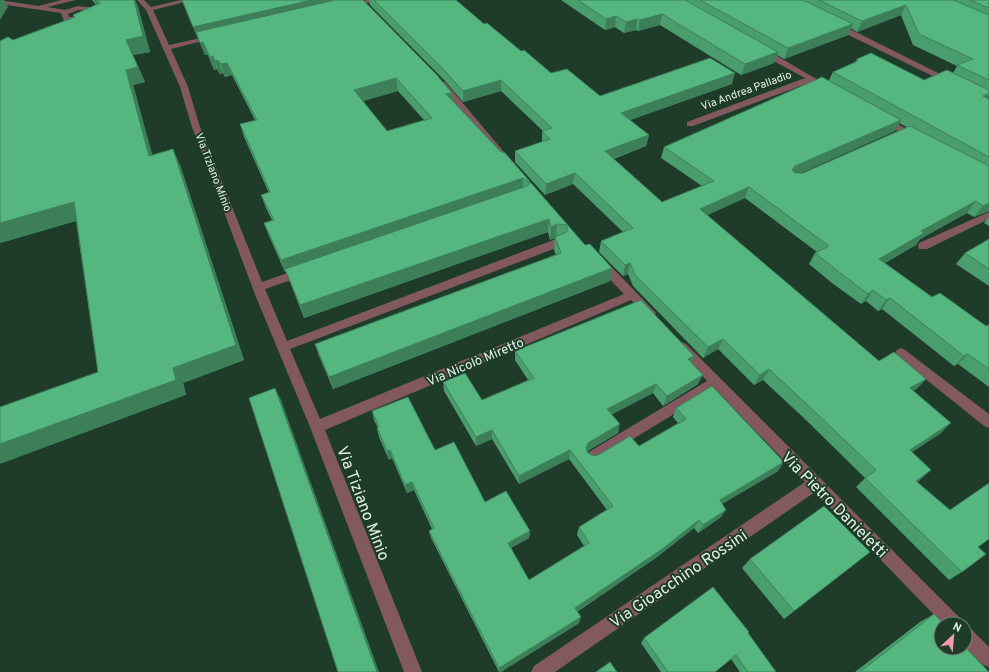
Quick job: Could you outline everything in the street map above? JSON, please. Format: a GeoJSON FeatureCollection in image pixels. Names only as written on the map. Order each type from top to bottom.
{"type":"FeatureCollection","features":[{"type":"Feature","properties":{"kind":"street"},"geometry":{"type":"LineString","coordinates":[[32,8],[73,0]]}},
{"type":"Feature","properties":{"kind":"street"},"geometry":{"type":"LineString","coordinates":[[0,2],[66,12],[84,7],[93,10],[115,6],[129,0]]}},
{"type":"Feature","properties":{"kind":"street","name":"Via Tiziano Minio"},"geometry":{"type":"LineString","coordinates":[[140,0],[149,9],[168,47],[184,87],[195,124],[258,287],[317,427],[413,672]]}},
{"type":"Feature","properties":{"kind":"street"},"geometry":{"type":"LineString","coordinates":[[149,9],[190,0]]}},
{"type":"Feature","properties":{"kind":"street"},"geometry":{"type":"LineString","coordinates":[[338,8],[360,2],[375,0]]}},
{"type":"Feature","properties":{"kind":"street"},"geometry":{"type":"LineString","coordinates":[[360,2],[372,14]]}},
{"type":"Feature","properties":{"kind":"street"},"geometry":{"type":"LineString","coordinates":[[62,26],[71,20],[91,15],[93,10]]}},
{"type":"Feature","properties":{"kind":"street"},"geometry":{"type":"LineString","coordinates":[[66,12],[64,17],[71,20]]}},
{"type":"Feature","properties":{"kind":"street"},"geometry":{"type":"LineString","coordinates":[[827,21],[954,83]]}},
{"type":"Feature","properties":{"kind":"street"},"geometry":{"type":"LineString","coordinates":[[168,47],[222,35]]}},
{"type":"Feature","properties":{"kind":"street","name":"Via Andrea Palladio"},"geometry":{"type":"LineString","coordinates":[[751,45],[838,94]]}},
{"type":"Feature","properties":{"kind":"street"},"geometry":{"type":"LineString","coordinates":[[436,78],[508,162]]}},
{"type":"Feature","properties":{"kind":"street","name":"Via Andrea Palladio"},"geometry":{"type":"LineString","coordinates":[[690,124],[811,79]]}},
{"type":"Feature","properties":{"kind":"street"},"geometry":{"type":"LineString","coordinates":[[878,116],[924,142]]}},
{"type":"Feature","properties":{"kind":"street"},"geometry":{"type":"LineString","coordinates":[[891,138],[905,132]]}},
{"type":"Feature","properties":{"kind":"street"},"geometry":{"type":"LineString","coordinates":[[923,246],[989,215]]}},
{"type":"Feature","properties":{"kind":"street"},"geometry":{"type":"LineString","coordinates":[[283,347],[560,242]]}},
{"type":"Feature","properties":{"kind":"street"},"geometry":{"type":"LineString","coordinates":[[596,257],[659,323]]}},
{"type":"Feature","properties":{"kind":"street"},"geometry":{"type":"LineString","coordinates":[[258,287],[311,268]]}},
{"type":"Feature","properties":{"kind":"street","name":"Via Nicolò Miretto"},"geometry":{"type":"LineString","coordinates":[[317,427],[632,295]]}},
{"type":"Feature","properties":{"kind":"street","name":"Via Pietro Danieletti"},"geometry":{"type":"LineString","coordinates":[[674,339],[946,616]]}},
{"type":"Feature","properties":{"kind":"street"},"geometry":{"type":"LineString","coordinates":[[901,353],[989,422]]}},
{"type":"Feature","properties":{"kind":"street"},"geometry":{"type":"LineString","coordinates":[[592,457],[716,382]]}},
{"type":"Feature","properties":{"kind":"street","name":"Via Gioacchino Rossini"},"geometry":{"type":"LineString","coordinates":[[540,672],[815,484]]}},
{"type":"Feature","properties":{"kind":"street"},"geometry":{"type":"LineString","coordinates":[[973,643],[989,659]]}},
{"type":"Feature","properties":{"kind":"building"},"geometry":{"type":"Polygon","coordinates":[[[97,0],[134,0],[143,36],[126,40],[138,67],[126,70],[149,156],[173,149],[236,345],[173,368],[176,380],[0,444],[0,407],[98,372],[74,202],[0,223],[0,41],[8,37],[13,40],[75,17],[73,15],[100,3],[97,0]]]}},
{"type":"Feature","properties":{"kind":"building"},"geometry":{"type":"Polygon","coordinates":[[[182,0],[312,0],[193,27],[182,0]]]}},
{"type":"Feature","properties":{"kind":"building"},"geometry":{"type":"Polygon","coordinates":[[[335,0],[363,0],[436,74],[452,93],[446,94],[500,151],[505,153],[585,245],[590,244],[612,268],[329,377],[315,344],[561,253],[555,237],[567,232],[567,225],[557,224],[551,227],[549,219],[300,305],[285,269],[527,186],[530,183],[523,178],[281,260],[264,223],[274,220],[261,195],[270,192],[240,124],[257,120],[227,63],[221,64],[218,60],[215,61],[213,56],[210,57],[203,42],[200,43],[196,32],[335,0]],[[396,78],[354,90],[387,131],[432,118],[396,78]]]}},
{"type":"Feature","properties":{"kind":"building"},"geometry":{"type":"Polygon","coordinates":[[[374,0],[456,0],[484,24],[487,23],[521,51],[524,50],[551,73],[567,69],[600,96],[710,58],[735,73],[621,113],[649,135],[605,151],[662,202],[714,181],[664,147],[822,77],[901,120],[795,166],[792,170],[795,173],[803,173],[910,126],[989,166],[989,203],[983,206],[976,201],[921,231],[924,233],[879,259],[932,297],[940,293],[986,326],[989,325],[989,369],[968,354],[964,356],[890,298],[886,300],[873,290],[868,294],[815,253],[829,246],[749,187],[700,209],[879,361],[894,352],[926,379],[910,388],[951,423],[910,450],[931,470],[916,481],[950,510],[989,483],[989,539],[978,547],[986,554],[962,572],[865,478],[876,470],[769,369],[760,375],[723,339],[708,347],[635,275],[630,263],[625,265],[601,241],[633,228],[575,173],[546,184],[515,151],[550,139],[542,131],[552,128],[501,80],[463,91],[374,0]]]}},
{"type":"Feature","properties":{"kind":"building"},"geometry":{"type":"Polygon","coordinates":[[[578,0],[685,0],[778,52],[745,64],[662,14],[626,22],[616,16],[606,19],[578,0]]]}},
{"type":"Feature","properties":{"kind":"building"},"geometry":{"type":"Polygon","coordinates":[[[700,0],[803,0],[853,24],[788,48],[700,0]]]}},
{"type":"Feature","properties":{"kind":"building"},"geometry":{"type":"Polygon","coordinates":[[[819,0],[953,0],[989,15],[989,80],[957,65],[973,59],[919,34],[906,5],[862,21],[819,0]]]}},
{"type":"Feature","properties":{"kind":"building"},"geometry":{"type":"Polygon","coordinates":[[[970,0],[989,0],[989,8],[970,0]]]}},
{"type":"Feature","properties":{"kind":"building"},"geometry":{"type":"Polygon","coordinates":[[[871,53],[924,80],[947,70],[989,90],[989,93],[983,96],[989,99],[989,157],[833,72],[858,61],[857,59],[871,53]]]}},
{"type":"Feature","properties":{"kind":"building"},"geometry":{"type":"Polygon","coordinates":[[[989,239],[989,269],[965,253],[989,239]]]}},
{"type":"Feature","properties":{"kind":"building"},"geometry":{"type":"Polygon","coordinates":[[[641,300],[694,356],[688,359],[703,375],[667,396],[656,384],[607,409],[620,424],[588,443],[586,448],[588,453],[594,456],[600,454],[630,436],[639,446],[686,419],[676,408],[712,386],[784,462],[720,500],[726,510],[703,525],[699,520],[661,550],[575,608],[581,617],[499,668],[429,531],[434,528],[412,482],[405,485],[390,450],[387,451],[377,428],[379,427],[372,411],[408,397],[435,450],[454,442],[485,502],[506,491],[530,531],[508,543],[529,580],[589,543],[579,527],[613,506],[570,450],[519,476],[492,430],[476,437],[443,382],[465,373],[482,400],[534,378],[515,351],[641,300]]]}},
{"type":"Feature","properties":{"kind":"building"},"geometry":{"type":"Polygon","coordinates":[[[275,388],[377,672],[338,672],[249,398],[275,388]]]}},
{"type":"Feature","properties":{"kind":"building"},"geometry":{"type":"Polygon","coordinates":[[[824,506],[870,552],[794,611],[750,559],[824,506]]]}},
{"type":"Feature","properties":{"kind":"building"},"geometry":{"type":"Polygon","coordinates":[[[713,587],[749,632],[748,633],[776,672],[748,672],[736,655],[715,672],[668,672],[644,638],[713,587]]]}},
{"type":"Feature","properties":{"kind":"building"},"geometry":{"type":"Polygon","coordinates":[[[934,614],[936,616],[933,616],[933,656],[973,655],[989,672],[860,672],[934,614]]]}},
{"type":"Feature","properties":{"kind":"building"},"geometry":{"type":"Polygon","coordinates":[[[610,662],[617,672],[596,672],[610,662]]]}}]}
